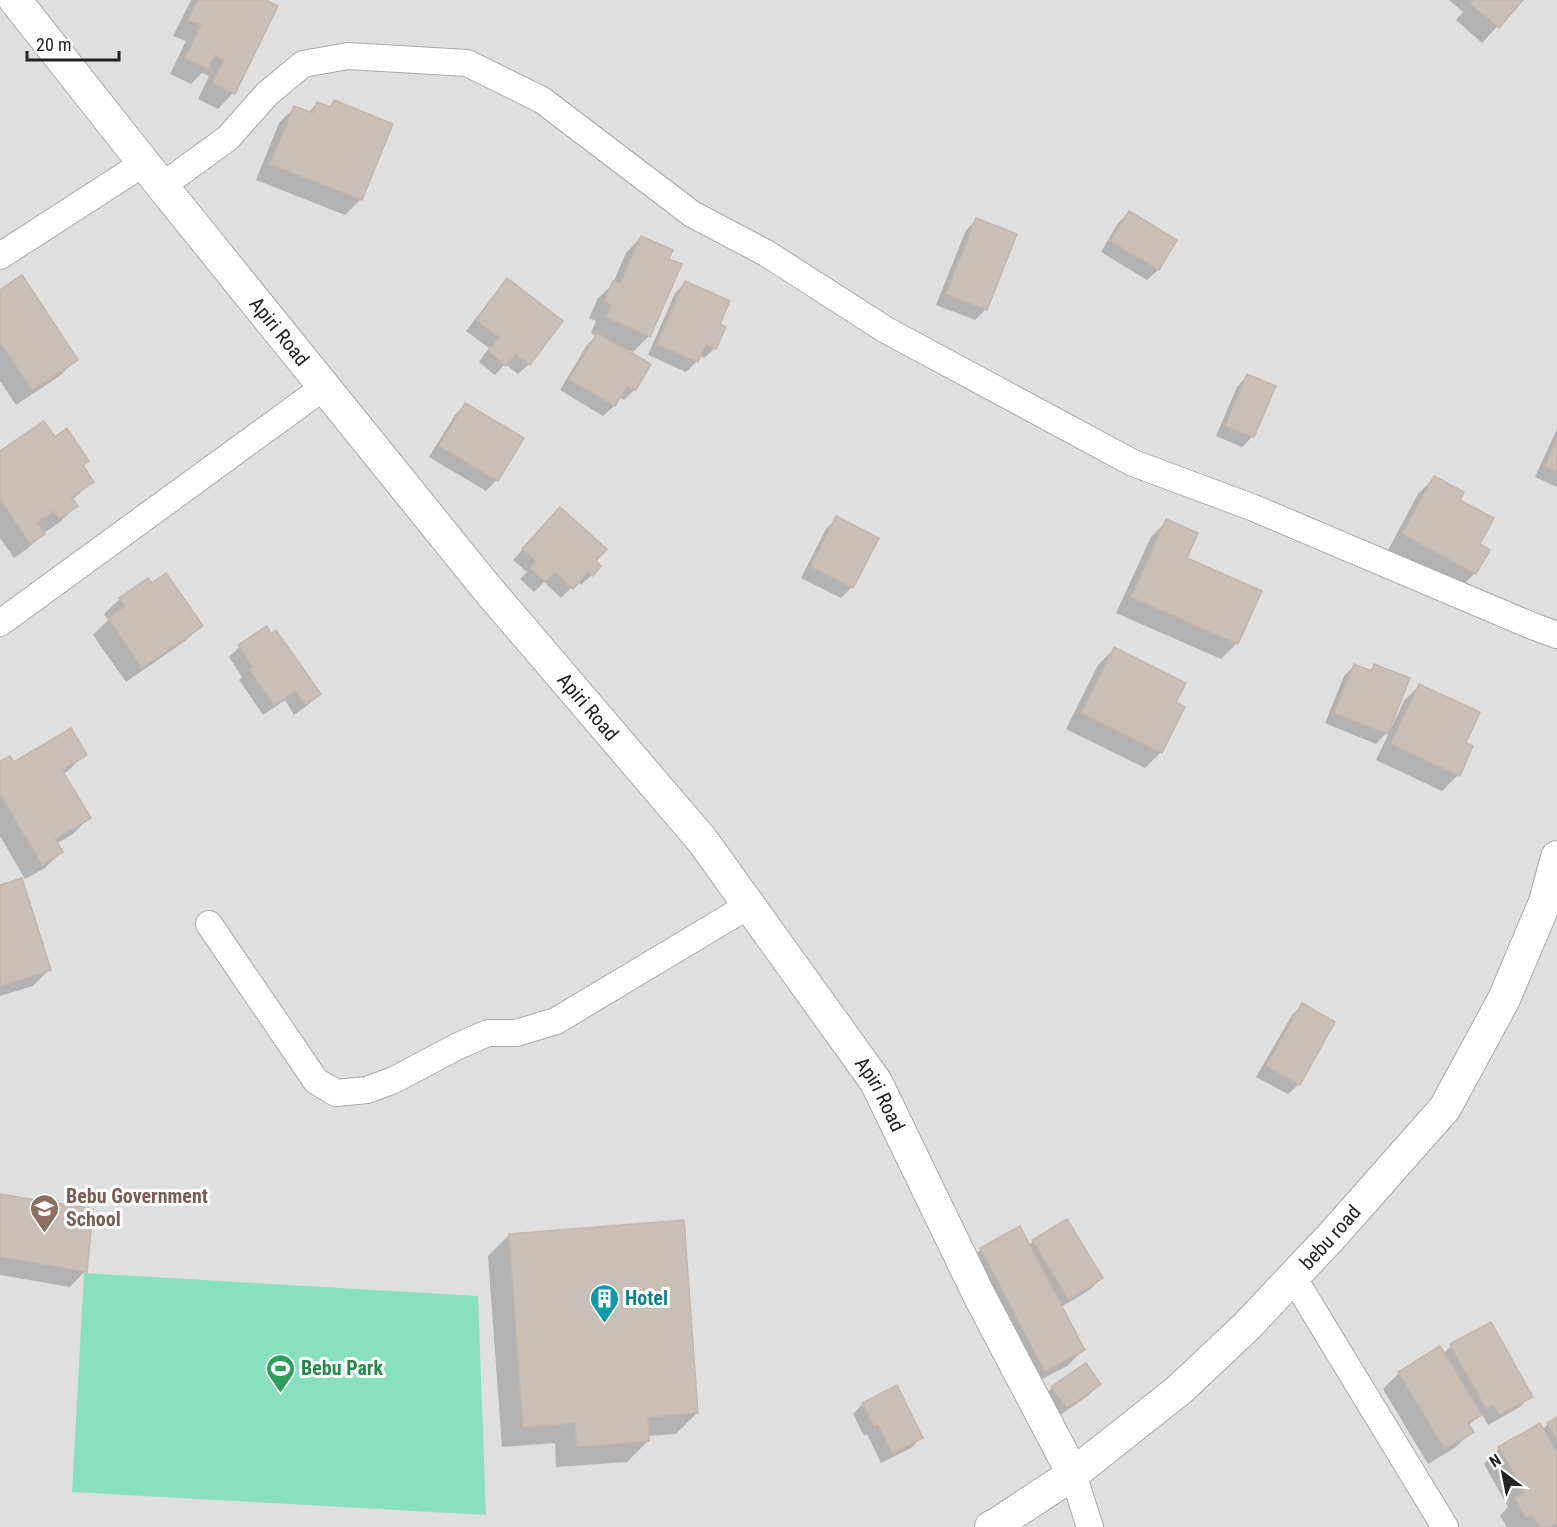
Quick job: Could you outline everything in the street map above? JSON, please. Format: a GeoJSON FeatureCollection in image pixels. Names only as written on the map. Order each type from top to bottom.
{"type":"FeatureCollection","features":[{"type":"Feature","properties":{"kind":"street","name":"Apiri Road"},"geometry":{"type":"LineString","coordinates":[[15,0],[153,175],[485,586],[702,840],[876,1082],[979,1295],[1073,1474]]}},
{"type":"Feature","properties":{"kind":"street"},"geometry":{"type":"LineString","coordinates":[[0,256],[228,138],[267,93],[303,64],[348,56],[467,63],[542,100],[692,214],[766,253],[886,330],[1133,463],[1254,508],[1530,626],[1557,635]]}},
{"type":"Feature","properties":{"kind":"street"},"geometry":{"type":"LineString","coordinates":[[0,623],[324,387]]}},
{"type":"Feature","properties":{"kind":"street","name":"bebu road"},"geometry":{"type":"LineString","coordinates":[[991,1527],[1073,1474],[1179,1390],[1247,1326],[1293,1278],[1445,1108],[1504,999],[1545,902],[1557,857]]}},
{"type":"Feature","properties":{"kind":"street"},"geometry":{"type":"LineString","coordinates":[[209,924],[315,1081],[336,1094],[367,1090],[394,1080],[458,1046],[488,1034],[516,1033],[556,1021],[748,906]]}},
{"type":"Feature","properties":{"kind":"street"},"geometry":{"type":"LineString","coordinates":[[1293,1278],[1445,1527]]}},
{"type":"Feature","properties":{"kind":"street"},"geometry":{"type":"LineString","coordinates":[[1073,1474],[1090,1527]]}},
{"type":"Feature","properties":{"kind":"shaded area"},"geometry":{"type":"Polygon","coordinates":[[[0,0],[1557,0],[1557,1527],[0,1527],[0,0]]]}},
{"type":"Feature","properties":{"kind":"green space","name":"Bebu Park"},"geometry":{"type":"Polygon","coordinates":[[[84,1273],[478,1296],[486,1515],[72,1492],[84,1273]]]}},
{"type":"Feature","properties":{"kind":"building"},"geometry":{"type":"Polygon","coordinates":[[[198,0],[266,0],[278,6],[235,94],[213,83],[224,60],[215,55],[208,69],[185,58],[201,25],[188,20],[198,0]]]}},
{"type":"Feature","properties":{"kind":"building"},"geometry":{"type":"Polygon","coordinates":[[[1473,0],[1523,0],[1499,28],[1470,3],[1473,0]]]}},
{"type":"Feature","properties":{"kind":"building"},"geometry":{"type":"Polygon","coordinates":[[[334,100],[393,124],[362,200],[270,164],[294,106],[313,113],[317,102],[331,107],[334,100]]]}},
{"type":"Feature","properties":{"kind":"building"},"geometry":{"type":"Polygon","coordinates":[[[1129,211],[1177,240],[1159,270],[1110,241],[1129,211]]]}},
{"type":"Feature","properties":{"kind":"building"},"geometry":{"type":"Polygon","coordinates":[[[976,218],[1017,234],[987,310],[946,294],[976,218]]]}},
{"type":"Feature","properties":{"kind":"building"},"geometry":{"type":"Polygon","coordinates":[[[641,236],[673,250],[669,259],[682,264],[650,337],[606,317],[611,305],[604,302],[613,281],[620,283],[641,236]]]}},
{"type":"Feature","properties":{"kind":"building"},"geometry":{"type":"Polygon","coordinates":[[[22,275],[78,360],[32,390],[0,342],[0,290],[22,275]]]}},
{"type":"Feature","properties":{"kind":"building"},"geometry":{"type":"Polygon","coordinates":[[[507,278],[563,321],[530,365],[515,354],[506,366],[488,351],[499,337],[476,320],[507,278]]]}},
{"type":"Feature","properties":{"kind":"building"},"geometry":{"type":"Polygon","coordinates":[[[685,281],[730,301],[720,324],[726,327],[716,349],[706,344],[698,362],[657,344],[685,281]]]}},
{"type":"Feature","properties":{"kind":"building"},"geometry":{"type":"Polygon","coordinates":[[[597,333],[651,364],[635,391],[627,386],[615,406],[569,380],[597,333]]]}},
{"type":"Feature","properties":{"kind":"building"},"geometry":{"type":"Polygon","coordinates":[[[1247,374],[1276,386],[1254,437],[1225,426],[1247,374]]]}},
{"type":"Feature","properties":{"kind":"building"},"geometry":{"type":"Polygon","coordinates":[[[465,403],[524,438],[498,481],[439,446],[465,403]]]}},
{"type":"Feature","properties":{"kind":"building"},"geometry":{"type":"Polygon","coordinates":[[[44,421],[55,437],[67,428],[89,461],[83,465],[94,482],[71,497],[78,506],[59,519],[54,511],[37,522],[45,534],[30,544],[0,499],[0,451],[44,421]]]}},
{"type":"Feature","properties":{"kind":"building"},"geometry":{"type":"Polygon","coordinates":[[[1557,439],[1557,472],[1545,466],[1557,439]]]}},
{"type":"Feature","properties":{"kind":"building"},"geometry":{"type":"Polygon","coordinates":[[[1434,476],[1464,492],[1460,500],[1494,518],[1480,544],[1490,550],[1476,574],[1402,534],[1434,476]]]}},
{"type":"Feature","properties":{"kind":"building"},"geometry":{"type":"Polygon","coordinates":[[[560,507],[607,549],[596,561],[601,566],[593,576],[588,572],[573,589],[555,572],[545,582],[530,568],[536,561],[522,549],[560,507]]]}},
{"type":"Feature","properties":{"kind":"building"},"geometry":{"type":"Polygon","coordinates":[[[836,516],[879,538],[853,588],[811,567],[836,516]]]}},
{"type":"Feature","properties":{"kind":"building"},"geometry":{"type":"Polygon","coordinates":[[[1166,519],[1198,533],[1187,558],[1262,591],[1238,644],[1131,597],[1166,519]]]}},
{"type":"Feature","properties":{"kind":"building"},"geometry":{"type":"Polygon","coordinates":[[[166,573],[203,626],[142,668],[108,618],[125,606],[119,598],[148,578],[152,583],[166,573]]]}},
{"type":"Feature","properties":{"kind":"building"},"geometry":{"type":"Polygon","coordinates":[[[267,626],[271,634],[276,630],[321,694],[305,705],[296,691],[274,705],[249,669],[252,666],[238,645],[267,626]]]}},
{"type":"Feature","properties":{"kind":"building"},"geometry":{"type":"Polygon","coordinates":[[[1114,647],[1186,683],[1176,702],[1185,707],[1162,753],[1081,713],[1114,647]]]}},
{"type":"Feature","properties":{"kind":"building"},"geometry":{"type":"Polygon","coordinates":[[[1354,664],[1372,671],[1374,664],[1410,678],[1388,734],[1334,713],[1354,664]]]}},
{"type":"Feature","properties":{"kind":"building"},"geometry":{"type":"Polygon","coordinates":[[[1419,684],[1480,712],[1466,743],[1473,746],[1460,776],[1391,744],[1419,684]]]}},
{"type":"Feature","properties":{"kind":"building"},"geometry":{"type":"Polygon","coordinates":[[[71,728],[87,755],[62,770],[91,818],[55,839],[63,852],[42,865],[0,794],[0,761],[10,756],[14,762],[71,728]]]}},
{"type":"Feature","properties":{"kind":"building"},"geometry":{"type":"Polygon","coordinates":[[[22,878],[51,970],[0,986],[0,885],[22,878]]]}},
{"type":"Feature","properties":{"kind":"building"},"geometry":{"type":"Polygon","coordinates":[[[1302,1003],[1335,1022],[1300,1085],[1266,1066],[1302,1003]]]}},
{"type":"Feature","properties":{"kind":"building","name":"Bebu Government School"},"geometry":{"type":"Polygon","coordinates":[[[0,1194],[93,1209],[87,1272],[0,1257],[0,1194]]]}},
{"type":"Feature","properties":{"kind":"building"},"geometry":{"type":"Polygon","coordinates":[[[1067,1219],[1103,1278],[1069,1300],[1032,1240],[1067,1219]]]}},
{"type":"Feature","properties":{"kind":"building","name":"Hotel"},"geometry":{"type":"Polygon","coordinates":[[[684,1220],[698,1413],[648,1417],[649,1441],[577,1447],[575,1423],[523,1427],[509,1234],[684,1220]]]}},
{"type":"Feature","properties":{"kind":"building"},"geometry":{"type":"Polygon","coordinates":[[[1020,1226],[1085,1350],[1045,1371],[980,1248],[1020,1226]]]}},
{"type":"Feature","properties":{"kind":"building"},"geometry":{"type":"Polygon","coordinates":[[[1491,1322],[1533,1397],[1499,1415],[1493,1405],[1486,1409],[1450,1344],[1491,1322]]]}},
{"type":"Feature","properties":{"kind":"building"},"geometry":{"type":"Polygon","coordinates":[[[1440,1346],[1482,1415],[1468,1423],[1474,1432],[1445,1449],[1398,1372],[1440,1346]]]}},
{"type":"Feature","properties":{"kind":"building"},"geometry":{"type":"Polygon","coordinates":[[[1086,1363],[1101,1384],[1067,1408],[1051,1387],[1086,1363]]]}},
{"type":"Feature","properties":{"kind":"building"},"geometry":{"type":"Polygon","coordinates":[[[897,1385],[923,1438],[892,1453],[878,1425],[874,1426],[862,1403],[897,1385]]]}},
{"type":"Feature","properties":{"kind":"building"},"geometry":{"type":"Polygon","coordinates":[[[1557,1417],[1557,1439],[1547,1423],[1557,1417]]]}},
{"type":"Feature","properties":{"kind":"building"},"geometry":{"type":"Polygon","coordinates":[[[1540,1423],[1557,1453],[1557,1523],[1549,1527],[1540,1527],[1532,1515],[1526,1518],[1515,1498],[1525,1493],[1498,1447],[1540,1423]]]}},
{"type":"Feature","properties":{"kind":"place","name":"Bebu Government School"},"geometry":{"type":"Point","coordinates":[45,1234]}},
{"type":"Feature","properties":{"kind":"place","name":"Hotel"},"geometry":{"type":"Point","coordinates":[604,1324]}},
{"type":"Feature","properties":{"kind":"place","name":"Bebu Park"},"geometry":{"type":"Point","coordinates":[280,1394]}}]}
